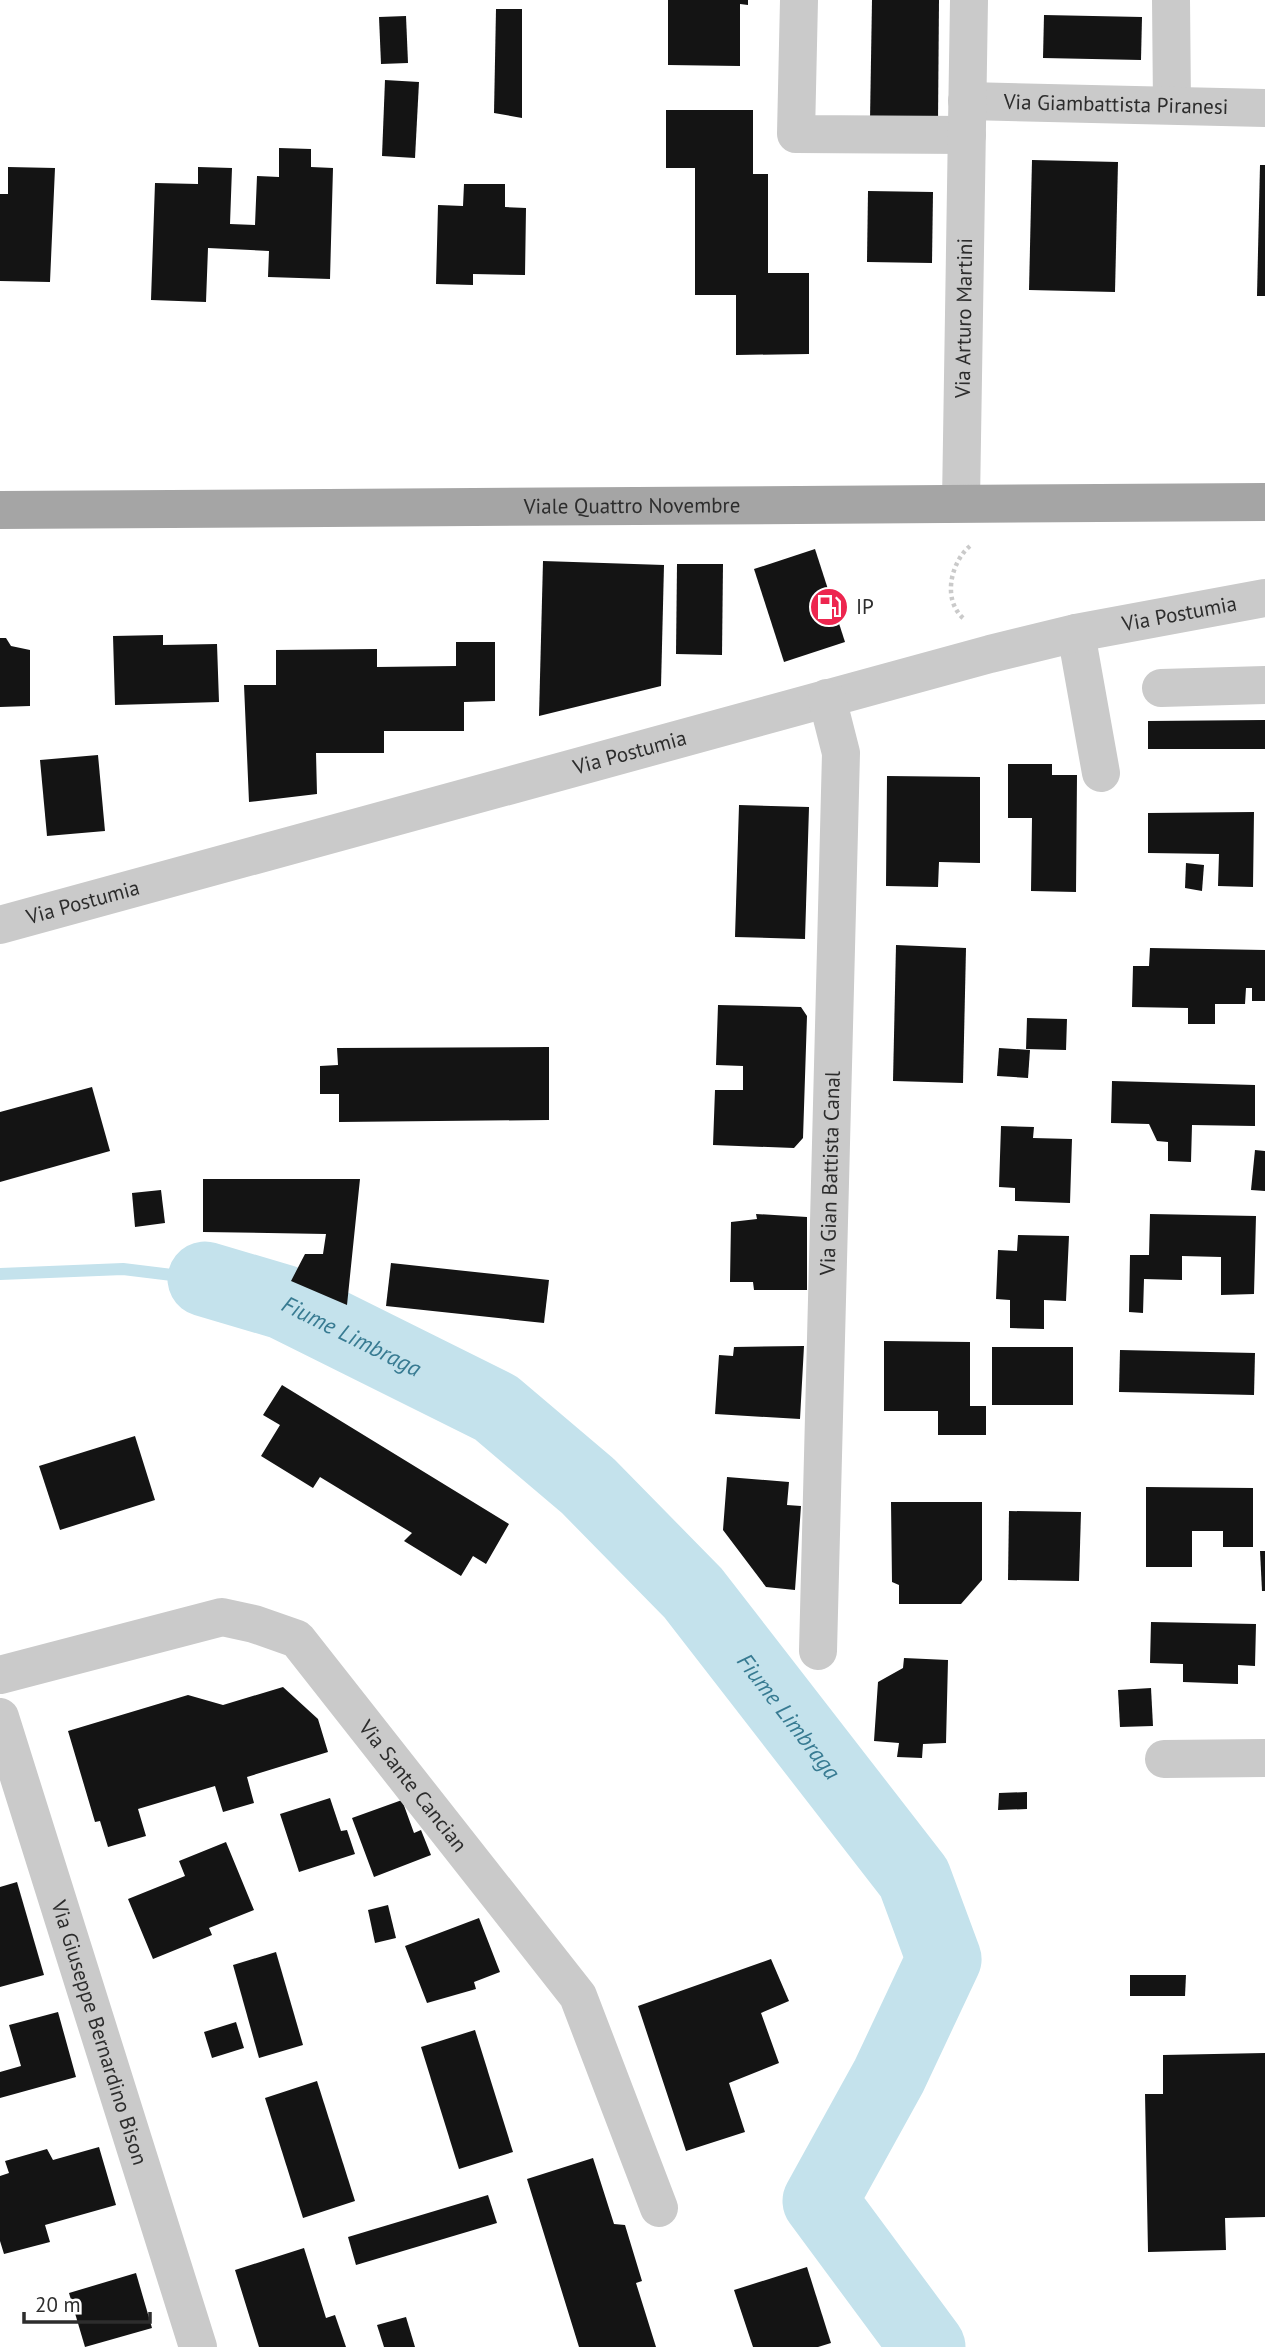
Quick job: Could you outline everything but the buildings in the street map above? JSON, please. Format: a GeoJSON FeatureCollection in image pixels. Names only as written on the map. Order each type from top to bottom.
{"type":"FeatureCollection","features":[{"type":"Feature","properties":{"kind":"main road","name":"Viale Quattro Novembre"},"geometry":{"type":"LineString","coordinates":[[0,510],[1265,502]]}},
{"type":"Feature","properties":{"kind":"street"},"geometry":{"type":"LineString","coordinates":[[799,0],[796,134],[967,118]]}},
{"type":"Feature","properties":{"kind":"street","name":"Via Arturo Martini"},"geometry":{"type":"LineString","coordinates":[[961,502],[969,0]]}},
{"type":"Feature","properties":{"kind":"street"},"geometry":{"type":"LineString","coordinates":[[1171,0],[1172,106]]}},
{"type":"Feature","properties":{"kind":"street","name":"Via Giambattista Piranesi"},"geometry":{"type":"LineString","coordinates":[[967,118],[1172,106],[1265,108]]}},
{"type":"Feature","properties":{"kind":"street","name":"Via Postumia"},"geometry":{"type":"LineString","coordinates":[[0,925],[827,698],[1076,633],[1265,598]]}},
{"type":"Feature","properties":{"kind":"street"},"geometry":{"type":"LineString","coordinates":[[1076,633],[1101,773]]}},
{"type":"Feature","properties":{"kind":"street"},"geometry":{"type":"LineString","coordinates":[[1161,688],[1265,685]]}},
{"type":"Feature","properties":{"kind":"street","name":"Via Gian Battista Canal"},"geometry":{"type":"LineString","coordinates":[[818,1651],[841,753],[827,698]]}},
{"type":"Feature","properties":{"kind":"street","name":"Via Sante Cancian"},"geometry":{"type":"LineString","coordinates":[[0,1675],[222,1617],[254,1624],[297,1639],[578,1996],[659,2208]]}},
{"type":"Feature","properties":{"kind":"street","name":"Via Giuseppe Bernardino Bison"},"geometry":{"type":"LineString","coordinates":[[0,1717],[198,2347]]}},
{"type":"Feature","properties":{"kind":"street"},"geometry":{"type":"LineString","coordinates":[[1164,1759],[1265,1758]]}},
{"type":"Feature","properties":{"kind":"path"},"geometry":{"type":"LineString","coordinates":[[968,622],[956,611],[953,604],[952,570],[957,560],[977,540]]}},
{"type":"Feature","properties":{"kind":"waterway"},"geometry":{"type":"LineString","coordinates":[[0,1274],[123,1269],[205,1279]]}},
{"type":"Feature","properties":{"kind":"waterway","name":"Fiume Limbraga"},"geometry":{"type":"LineString","coordinates":[[205,1279],[283,1302],[496,1408],[588,1486],[693,1593],[914,1878],[944,1959],[889,2076],[820,2201],[928,2347]]}},
{"type":"Feature","properties":{"kind":"place","name":"IP"},"geometry":{"type":"Point","coordinates":[829,607]}}]}
